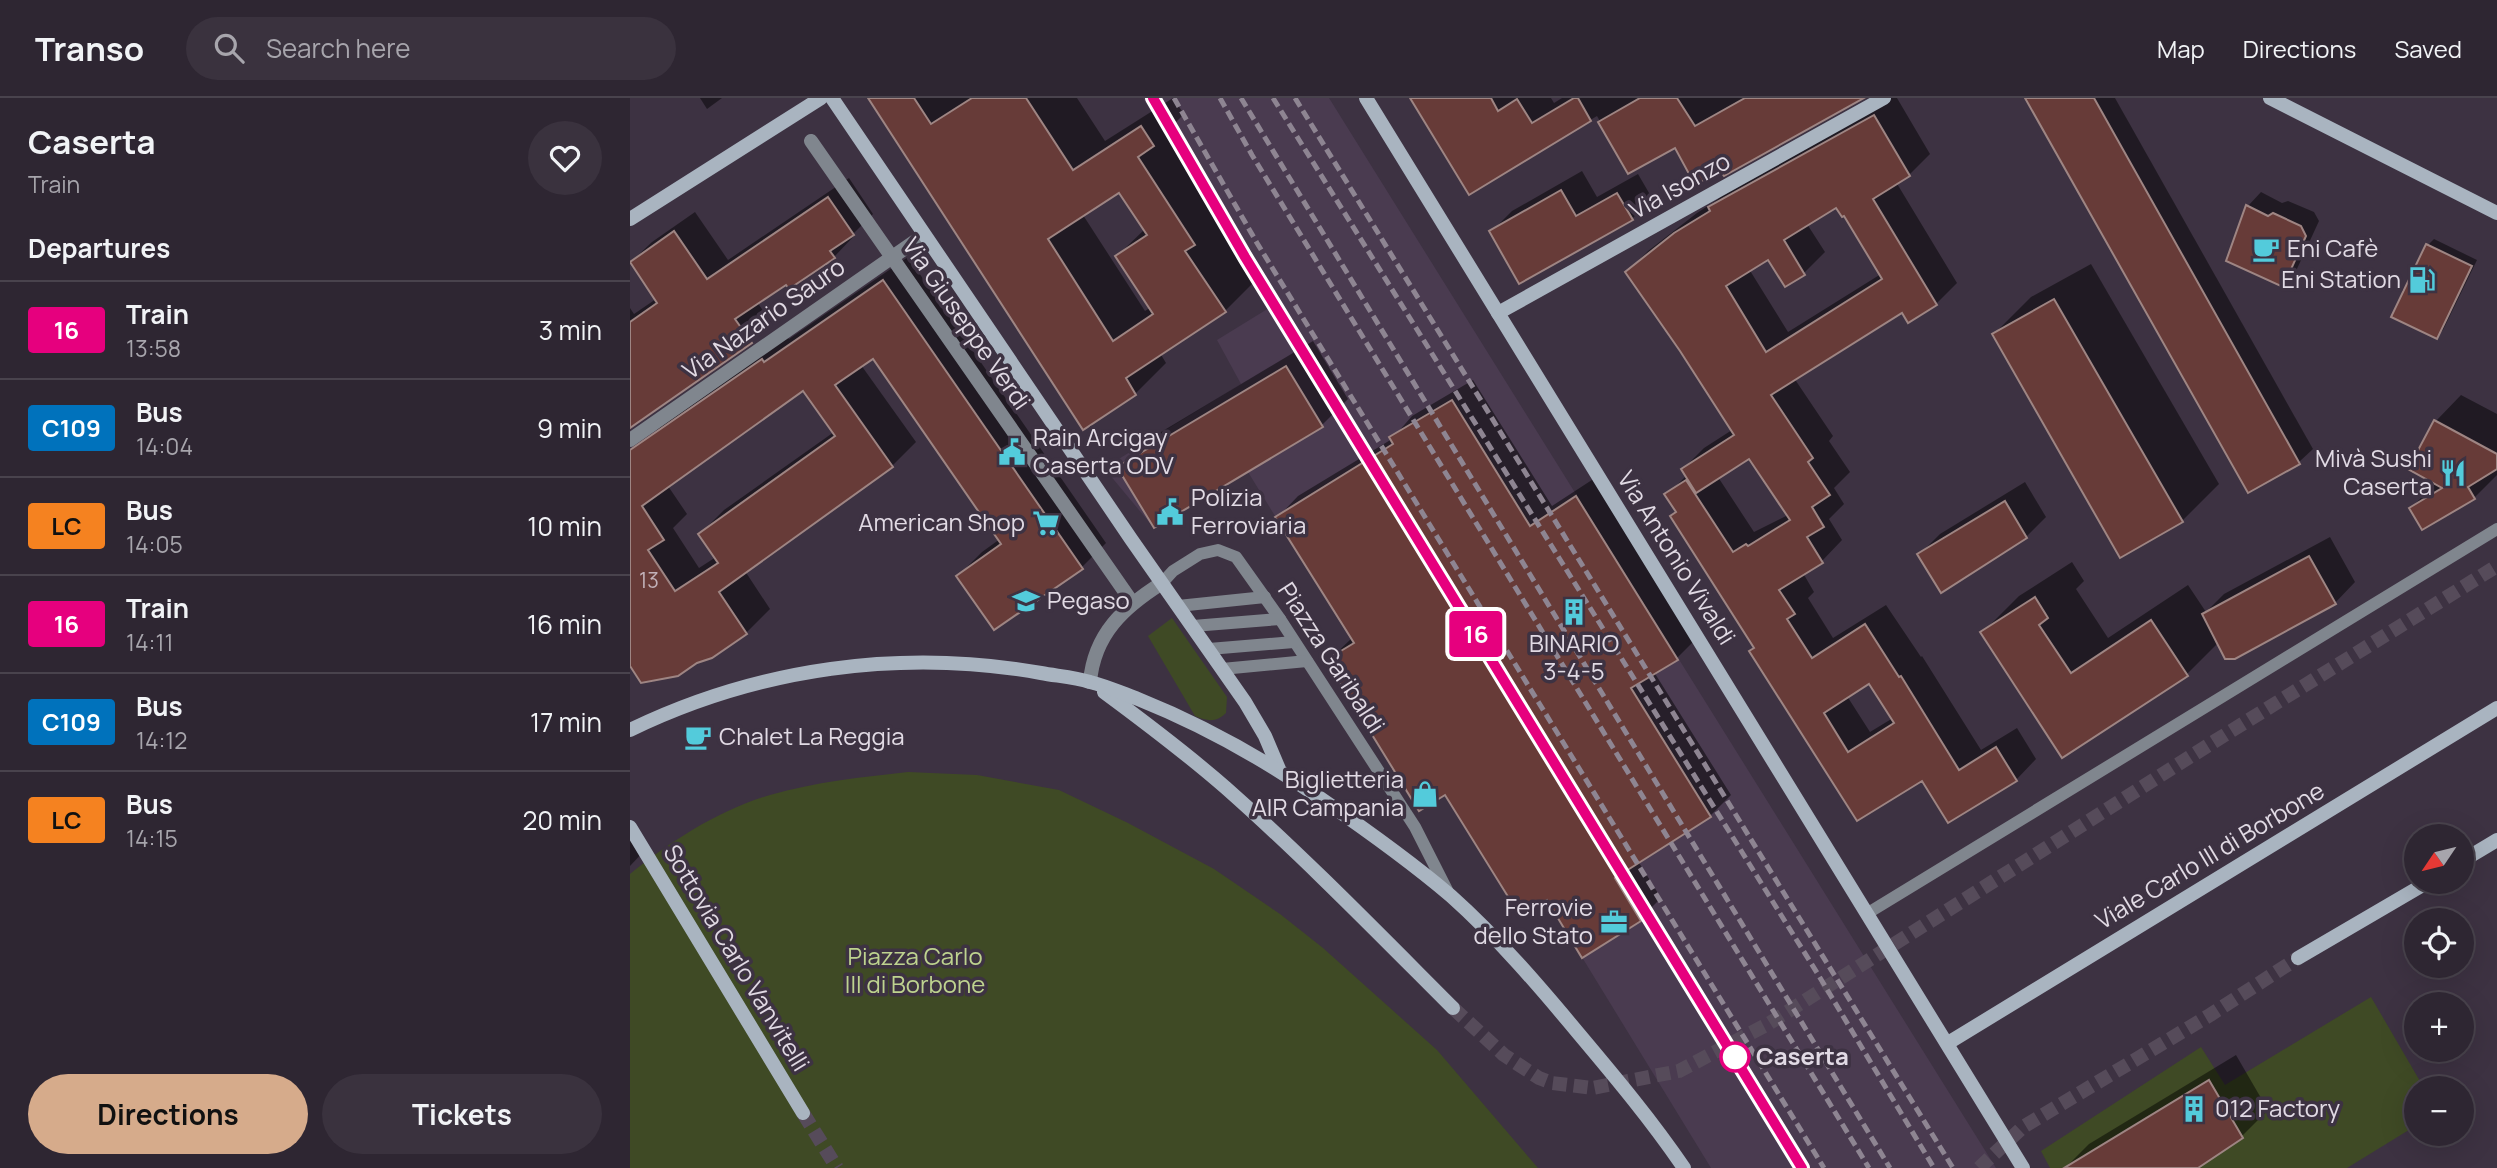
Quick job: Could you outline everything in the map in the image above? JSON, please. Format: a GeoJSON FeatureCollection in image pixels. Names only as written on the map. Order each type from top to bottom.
{"type":"FeatureCollection","features":[{"type":"Feature","properties":{"kind":"main road"},"geometry":{"type":"LineString","coordinates":[[630,219],[821,98]]}},
{"type":"Feature","properties":{"kind":"main road","name":"Via Giuseppe Verdi"},"geometry":{"type":"LineString","coordinates":[[832,98],[1162,583]]}},
{"type":"Feature","properties":{"kind":"main road","name":"Via Antonio Vivaldi"},"geometry":{"type":"LineString","coordinates":[[1366,98],[2023,1168]]}},
{"type":"Feature","properties":{"kind":"main road","name":"Via Isonzo"},"geometry":{"type":"LineString","coordinates":[[1499,313],[1884,98]]}},
{"type":"Feature","properties":{"kind":"main road"},"geometry":{"type":"LineString","coordinates":[[2270,98],[2497,213]]}},
{"type":"Feature","properties":{"kind":"main road"},"geometry":{"type":"LineString","coordinates":[[1162,583],[1260,726],[1279,769]]}},
{"type":"Feature","properties":{"kind":"main road"},"geometry":{"type":"LineString","coordinates":[[630,730],[696,701],[741,686],[807,672],[862,665],[960,663],[1013,668],[1090,681],[1181,751],[1251,810],[1453,1008]]}},
{"type":"Feature","properties":{"kind":"main road","name":"Piazza Garibaldi"},"geometry":{"type":"LineString","coordinates":[[1090,681],[1196,723],[1279,769],[1395,851],[1450,895],[1488,931],[1543,991],[1661,1135],[1684,1168]]}},
{"type":"Feature","properties":{"kind":"main road","name":"Viale Carlo III di Borbone"},"geometry":{"type":"LineString","coordinates":[[1948,1043],[2497,708]]}},
{"type":"Feature","properties":{"kind":"main road","name":"Sottovia Carlo Vanvitelli"},"geometry":{"type":"LineString","coordinates":[[630,827],[803,1112]]}},
{"type":"Feature","properties":{"kind":"main road"},"geometry":{"type":"LineString","coordinates":[[2474,854],[2497,840]]}},
{"type":"Feature","properties":{"kind":"main road"},"geometry":{"type":"LineString","coordinates":[[2298,958],[2407,894]]}},
{"type":"Feature","properties":{"kind":"street","name":"Via Giuseppe Verdi"},"geometry":{"type":"LineString","coordinates":[[811,141],[1132,602]]}},
{"type":"Feature","properties":{"kind":"street","name":"Via Nazario Sauro"},"geometry":{"type":"LineString","coordinates":[[630,440],[924,235]]}},
{"type":"Feature","properties":{"kind":"street","name":"Piazza Garibaldi"},"geometry":{"type":"LineString","coordinates":[[1090,681],[1094,659],[1105,634],[1132,602],[1162,583]]}},
{"type":"Feature","properties":{"kind":"lane"},"geometry":{"type":"LineString","coordinates":[[1868,914],[2497,528]]}},
{"type":"Feature","properties":{"kind":"lane","name":"Piazza Garibaldi"},"geometry":{"type":"LineString","coordinates":[[1162,583],[1173,571],[1200,554],[1219,550],[1236,557],[1280,619],[1415,827],[1450,895]]}},
{"type":"Feature","properties":{"kind":"lane"},"geometry":{"type":"LineString","coordinates":[[1178,606],[1265,597]]}},
{"type":"Feature","properties":{"kind":"lane"},"geometry":{"type":"LineString","coordinates":[[1193,626],[1280,619]]}},
{"type":"Feature","properties":{"kind":"lane"},"geometry":{"type":"LineString","coordinates":[[1209,649],[1294,642]]}},
{"type":"Feature","properties":{"kind":"lane"},"geometry":{"type":"LineString","coordinates":[[1222,669],[1307,661]]}},
{"type":"Feature","properties":{"kind":"shaded area"},"geometry":{"type":"Polygon","coordinates":[[[1143,98],[1329,98],[1996,1168],[1711,1168],[1547,900],[1520,916],[1445,795],[1419,811],[1326,660],[1353,643],[1248,472],[1154,528],[1104,468],[1241,384],[1217,340],[1269,308],[1143,98]]]}},
{"type":"Feature","properties":{"kind":"green space"},"geometry":{"type":"Polygon","coordinates":[[[1172,618],[1227,697],[1226,713],[1215,720],[1195,716],[1148,636],[1172,618]]]}},
{"type":"Feature","properties":{"kind":"green space","name":"Piazza Carlo III di Borbone"},"geometry":{"type":"Polygon","coordinates":[[[908,772],[977,775],[1059,790],[1214,869],[1280,914],[1323,948],[1437,1050],[1538,1168],[630,1168],[630,874],[696,828],[751,801],[821,783],[908,772]]]}},
{"type":"Feature","properties":{"kind":"green space"},"geometry":{"type":"Polygon","coordinates":[[[2371,997],[2404,1054],[2404,1062],[2409,1062],[2417,1076],[2404,1076],[2404,1133],[2347,1168],[2050,1168],[2041,1151],[2201,1047],[2225,1085],[2371,997]]]}},
{"type":"Feature","properties":{"kind":"building"},"geometry":{"type":"Polygon","coordinates":[[[868,98],[914,98],[931,124],[972,98],[1026,98],[1073,170],[1141,126],[1154,146],[1138,157],[1195,245],[1185,251],[1226,312],[1126,378],[1136,395],[1083,430],[868,98]],[[1119,193],[1048,239],[1113,341],[1153,314],[1115,256],[1147,235],[1119,193]]]}},
{"type":"Feature","properties":{"kind":"building"},"geometry":{"type":"Polygon","coordinates":[[[1410,98],[1491,98],[1498,111],[1517,99],[1532,123],[1578,98],[1591,121],[1469,195],[1410,98]]]}},
{"type":"Feature","properties":{"kind":"building"},"geometry":{"type":"Polygon","coordinates":[[[1640,98],[1677,98],[1695,126],[1745,98],[1864,98],[1724,176],[1720,171],[1695,185],[1675,148],[1628,174],[1598,122],[1640,98]]]}},
{"type":"Feature","properties":{"kind":"building"},"geometry":{"type":"Polygon","coordinates":[[[2025,98],[2094,98],[2300,464],[2248,493],[2025,98]]]}},
{"type":"Feature","properties":{"kind":"building"},"geometry":{"type":"Polygon","coordinates":[[[1874,115],[1910,176],[1873,199],[1937,305],[1908,323],[1902,313],[1771,395],[1813,458],[1808,462],[1830,495],[1812,507],[1824,527],[1807,537],[1823,563],[1779,590],[1795,614],[1787,619],[1812,658],[1865,624],[1899,677],[1901,676],[1959,770],[1996,747],[2017,781],[1948,823],[1922,781],[1857,821],[1749,651],[1754,648],[1670,516],[1676,512],[1664,494],[1686,480],[1733,552],[1746,544],[1748,546],[1790,520],[1749,459],[1696,493],[1681,469],[1734,435],[1625,272],[1674,233],[1710,211],[1708,207],[1874,115]],[[1836,208],[1784,240],[1805,275],[1785,287],[1768,260],[1726,286],[1766,352],[1882,279],[1844,216],[1842,217],[1836,208]],[[1869,684],[1824,713],[1848,752],[1894,723],[1869,684]]]}},
{"type":"Feature","properties":{"kind":"building"},"geometry":{"type":"Polygon","coordinates":[[[1561,190],[1576,216],[1617,193],[1633,220],[1519,284],[1489,231],[1561,190]]]}},
{"type":"Feature","properties":{"kind":"building"},"geometry":{"type":"Polygon","coordinates":[[[828,197],[854,235],[830,251],[835,258],[789,289],[786,285],[735,319],[752,343],[630,428],[630,322],[657,303],[630,262],[674,231],[707,279],[828,197]]]}},
{"type":"Feature","properties":{"kind":"building","name":"Eni Cafè"},"geometry":{"type":"Polygon","coordinates":[[[2246,205],[2268,216],[2273,213],[2301,226],[2306,236],[2283,287],[2226,261],[2246,205]]]}},
{"type":"Feature","properties":{"kind":"building"},"geometry":{"type":"Polygon","coordinates":[[[2426,244],[2472,266],[2437,339],[2391,317],[2426,244]]]}},
{"type":"Feature","properties":{"kind":"building"},"geometry":{"type":"Polygon","coordinates":[[[883,280],[1083,569],[994,630],[956,576],[1001,544],[873,359],[835,385],[893,467],[719,592],[747,634],[712,658],[697,663],[678,676],[641,683],[630,666],[630,450],[762,359],[764,362],[883,280]],[[803,391],[642,506],[664,540],[648,550],[675,591],[718,563],[698,534],[835,436],[803,391]]]}},
{"type":"Feature","properties":{"kind":"building"},"geometry":{"type":"Polygon","coordinates":[[[2054,299],[2183,522],[2120,558],[1992,334],[2054,299]]]}},
{"type":"Feature","properties":{"kind":"building"},"geometry":{"type":"Polygon","coordinates":[[[1286,366],[1323,427],[1154,528],[1117,467],[1286,366]]]}},
{"type":"Feature","properties":{"kind":"building"},"geometry":{"type":"Polygon","coordinates":[[[1452,400],[1530,526],[1576,496],[1678,660],[1631,688],[1711,817],[1615,878],[1641,921],[1582,958],[1547,900],[1520,916],[1445,795],[1419,811],[1326,660],[1354,643],[1275,517],[1393,444],[1389,437],[1452,400]]]}},
{"type":"Feature","properties":{"kind":"building","name":"Mivà Sushi Caserta"},"geometry":{"type":"Polygon","coordinates":[[[2434,420],[2497,454],[2497,469],[2468,487],[2475,499],[2422,530],[2409,508],[2442,488],[2408,469],[2434,420]]]}},
{"type":"Feature","properties":{"kind":"building"},"geometry":{"type":"Polygon","coordinates":[[[2005,501],[2027,538],[1941,593],[1917,554],[2005,501]]]}},
{"type":"Feature","properties":{"kind":"building"},"geometry":{"type":"Polygon","coordinates":[[[2309,556],[2336,604],[2235,659],[2225,659],[2202,614],[2309,556]]]}},
{"type":"Feature","properties":{"kind":"building"},"geometry":{"type":"Polygon","coordinates":[[[2035,597],[2048,618],[2039,625],[2071,673],[2151,620],[2188,676],[2062,758],[1980,632],[2035,597]]]}},
{"type":"Feature","properties":{"kind":"building","name":"012 Factory"},"geometry":{"type":"Polygon","coordinates":[[[2209,1080],[2243,1138],[2198,1168],[2064,1168],[2209,1080]]]}},
{"type":"Feature","properties":{"kind":"tunnel"},"geometry":{"type":"LineString","coordinates":[[1453,1008],[1504,1055],[1539,1078],[1552,1083],[1593,1088],[1679,1071],[1768,1024],[2497,566]]}},
{"type":"Feature","properties":{"kind":"tunnel"},"geometry":{"type":"LineString","coordinates":[[1979,1168],[2023,1127],[2210,1015],[2298,958]]}},
{"type":"Feature","properties":{"kind":"tunnel"},"geometry":{"type":"LineString","coordinates":[[803,1113],[837,1168]]}},
{"type":"Feature","properties":{"kind":"railway"},"geometry":{"type":"LineString","coordinates":[[1153,98],[1245,257],[1802,1168]]}},
{"type":"Feature","properties":{"kind":"railway"},"geometry":{"type":"LineString","coordinates":[[1174,98],[1257,243],[1824,1168]]}},
{"type":"Feature","properties":{"kind":"railway"},"geometry":{"type":"LineString","coordinates":[[1220,98],[1252,155],[1869,1168]]}},
{"type":"Feature","properties":{"kind":"railway"},"geometry":{"type":"LineString","coordinates":[[1241,98],[1890,1168]]}},
{"type":"Feature","properties":{"kind":"railway"},"geometry":{"type":"LineString","coordinates":[[1273,98],[1819,976],[1934,1168]]}},
{"type":"Feature","properties":{"kind":"railway"},"geometry":{"type":"LineString","coordinates":[[1295,98],[1953,1168]]}},
{"type":"Feature","properties":{"kind":"train","name":"16"},"geometry":{"type":"LineString","coordinates":[[1153,98],[1245,257],[1802,1168]]}},
{"type":"Feature","properties":{"kind":"place","name":"Eni Cafè"},"geometry":{"type":"Point","coordinates":[2266,249]}},
{"type":"Feature","properties":{"kind":"place","name":"Eni Station"},"geometry":{"type":"Point","coordinates":[2422,280]}},
{"type":"Feature","properties":{"kind":"place","name":"Rain Arcigay Caserta ODV"},"geometry":{"type":"Point","coordinates":[1012,452]}},
{"type":"Feature","properties":{"kind":"place","name":"Mivà Sushi Caserta"},"geometry":{"type":"Point","coordinates":[2453,473]}},
{"type":"Feature","properties":{"kind":"place","name":"Polizia Ferroviaria"},"geometry":{"type":"Point","coordinates":[1170,512]}},
{"type":"Feature","properties":{"kind":"place","name":"American Shop"},"geometry":{"type":"Point","coordinates":[1046,523]}},
{"type":"Feature","properties":{"kind":"place","name":"Pegaso"},"geometry":{"type":"Point","coordinates":[1026,601]}},
{"type":"Feature","properties":{"kind":"place","name":"BINARIO 3-4-5"},"geometry":{"type":"Point","coordinates":[1574,612]}},
{"type":"Feature","properties":{"kind":"place","name":"Chalet La Reggia"},"geometry":{"type":"Point","coordinates":[698,737]}},
{"type":"Feature","properties":{"kind":"place","name":"Biglietteria AIR Campania"},"geometry":{"type":"Point","coordinates":[1425,794]}},
{"type":"Feature","properties":{"kind":"place","name":"Ferrovie dello Stato"},"geometry":{"type":"Point","coordinates":[1614,922]}},
{"type":"Feature","properties":{"kind":"place","name":"Caserta"},"geometry":{"type":"Point","coordinates":[1735,1057]}},
{"type":"Feature","properties":{"kind":"place","name":"012 Factory"},"geometry":{"type":"Point","coordinates":[2194,1109]}}]}
